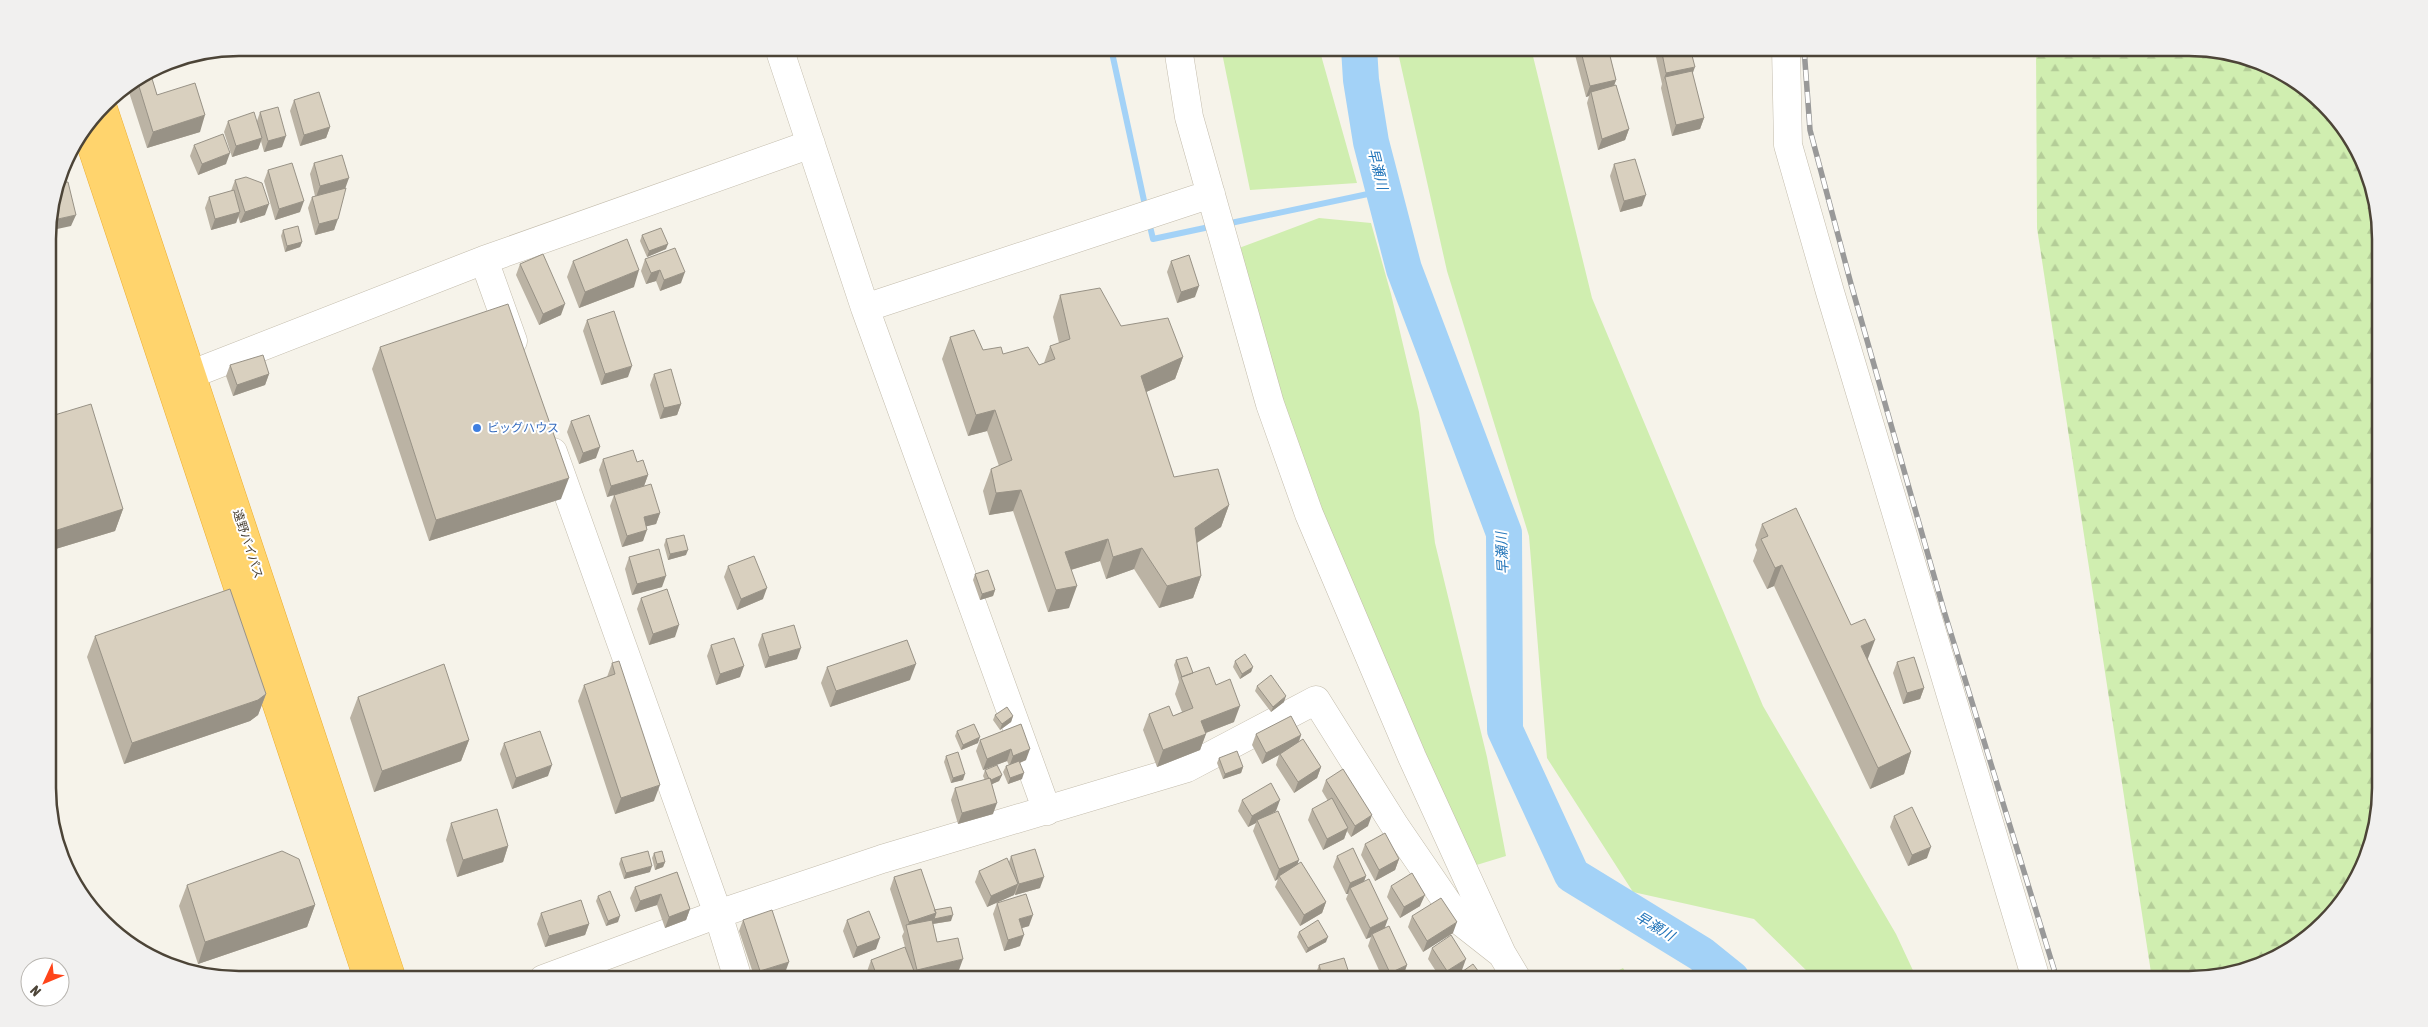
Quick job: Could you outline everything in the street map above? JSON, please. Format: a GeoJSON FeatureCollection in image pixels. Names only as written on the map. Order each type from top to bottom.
{"type":"FeatureCollection","features":[{"type":"Feature","properties":{"kind":"highway","name":"遠野バイパス"},"geometry":{"type":"LineString","coordinates":[[105,115],[389,971]]}},
{"type":"Feature","properties":{"kind":"highway","name":"遠野バイパス"},"geometry":{"type":"LineString","coordinates":[[88,136],[365,971]]}},
{"type":"Feature","properties":{"kind":"street"},"geometry":{"type":"LineString","coordinates":[[782,56],[865,308],[1047,811]]}},
{"type":"Feature","properties":{"kind":"street"},"geometry":{"type":"LineString","coordinates":[[1179,56],[1189,117],[1270,404],[1309,514],[1412,757],[1502,954],[1512,971]]}},
{"type":"Feature","properties":{"kind":"street"},"geometry":{"type":"LineString","coordinates":[[1786,56],[1788,145],[1841,330],[2034,971]]}},
{"type":"Feature","properties":{"kind":"street"},"geometry":{"type":"LineString","coordinates":[[192,374],[484,260],[811,144]]}},
{"type":"Feature","properties":{"kind":"street"},"geometry":{"type":"LineString","coordinates":[[865,308],[1211,194]]}},
{"type":"Feature","properties":{"kind":"street"},"geometry":{"type":"LineString","coordinates":[[484,260],[521,362]]}},
{"type":"Feature","properties":{"kind":"street"},"geometry":{"type":"LineString","coordinates":[[543,425],[718,914],[736,971]]}},
{"type":"Feature","properties":{"kind":"street"},"geometry":{"type":"LineString","coordinates":[[567,971],[718,914],[882,859],[1187,768],[1316,700],[1395,826],[1460,921],[1502,954]]}},
{"type":"Feature","properties":{"kind":"green space"},"geometry":{"type":"Polygon","coordinates":[[[1223,56],[1321,56],[1357,183],[1250,190],[1223,56]]]}},
{"type":"Feature","properties":{"kind":"green space"},"geometry":{"type":"Polygon","coordinates":[[[1399,56],[1533,56],[1592,298],[1763,706],[1896,934],[1913,971],[1807,971],[1754,919],[1633,892],[1547,758],[1529,536],[1447,271],[1399,56]]]}},
{"type":"Feature","properties":{"kind":"green space"},"geometry":{"type":"Polygon","coordinates":[[[2036,56],[2189,56],[2236,62],[2259,70],[2300,94],[2334,128],[2353,158],[2366,192],[2372,239],[2372,788],[2368,824],[2362,847],[2353,869],[2334,899],[2318,917],[2300,933],[2270,952],[2236,965],[2189,971],[2151,971],[2037,228],[2036,56]]]}},
{"type":"Feature","properties":{"kind":"green space"},"geometry":{"type":"Polygon","coordinates":[[[1319,218],[1371,223],[1391,294],[1419,412],[1435,543],[1487,757],[1506,856],[1470,867],[1325,527],[1273,385],[1239,248],[1319,218]]]}},
{"type":"Feature","properties":{"kind":"building"},"geometry":{"type":"Polygon","coordinates":[[[1582,56],[1610,56],[1616,80],[1590,86],[1582,56]]]}},
{"type":"Feature","properties":{"kind":"building"},"geometry":{"type":"Polygon","coordinates":[[[1663,56],[1692,56],[1695,67],[1666,73],[1663,56]]]}},
{"type":"Feature","properties":{"kind":"building"},"geometry":{"type":"Polygon","coordinates":[[[1692,71],[1704,118],[1676,125],[1665,77],[1692,71]]]}},
{"type":"Feature","properties":{"kind":"building"},"geometry":{"type":"Polygon","coordinates":[[[152,79],[157,95],[195,83],[205,115],[153,132],[139,86],[152,79]]]}},
{"type":"Feature","properties":{"kind":"building"},"geometry":{"type":"Polygon","coordinates":[[[1616,85],[1629,129],[1602,139],[1591,92],[1616,85]]]}},
{"type":"Feature","properties":{"kind":"building"},"geometry":{"type":"Polygon","coordinates":[[[319,92],[330,127],[304,135],[294,100],[319,92]]]}},
{"type":"Feature","properties":{"kind":"building"},"geometry":{"type":"Polygon","coordinates":[[[278,107],[286,136],[268,141],[260,112],[278,107]]]}},
{"type":"Feature","properties":{"kind":"building"},"geometry":{"type":"Polygon","coordinates":[[[254,112],[262,138],[236,146],[228,121],[254,112]]]}},
{"type":"Feature","properties":{"kind":"building"},"geometry":{"type":"Polygon","coordinates":[[[223,134],[230,153],[202,164],[194,145],[223,134]]]}},
{"type":"Feature","properties":{"kind":"building"},"geometry":{"type":"Polygon","coordinates":[[[342,155],[349,178],[320,186],[314,163],[342,155]]]}},
{"type":"Feature","properties":{"kind":"building"},"geometry":{"type":"Polygon","coordinates":[[[1635,159],[1646,195],[1624,201],[1614,164],[1635,159]]]}},
{"type":"Feature","properties":{"kind":"building"},"geometry":{"type":"Polygon","coordinates":[[[292,163],[304,201],[279,209],[268,170],[292,163]]]}},
{"type":"Feature","properties":{"kind":"building"},"geometry":{"type":"Polygon","coordinates":[[[246,177],[262,183],[269,204],[245,212],[235,180],[246,177]]]}},
{"type":"Feature","properties":{"kind":"building"},"geometry":{"type":"Polygon","coordinates":[[[65,182],[68,182],[76,215],[58,219],[62,192],[65,182]]]}},
{"type":"Feature","properties":{"kind":"building"},"geometry":{"type":"Polygon","coordinates":[[[346,188],[338,219],[319,224],[312,197],[346,188]]]}},
{"type":"Feature","properties":{"kind":"building"},"geometry":{"type":"Polygon","coordinates":[[[234,190],[240,212],[215,219],[209,197],[234,190]]]}},
{"type":"Feature","properties":{"kind":"building"},"geometry":{"type":"Polygon","coordinates":[[[298,226],[302,242],[287,246],[283,230],[298,226]]]}},
{"type":"Feature","properties":{"kind":"building"},"geometry":{"type":"Polygon","coordinates":[[[661,228],[668,244],[649,251],[642,235],[661,228]]]}},
{"type":"Feature","properties":{"kind":"building"},"geometry":{"type":"Polygon","coordinates":[[[627,239],[639,270],[585,292],[573,261],[627,239]]]}},
{"type":"Feature","properties":{"kind":"building"},"geometry":{"type":"Polygon","coordinates":[[[675,248],[685,272],[664,280],[660,270],[651,273],[645,259],[675,248]]]}},
{"type":"Feature","properties":{"kind":"building"},"geometry":{"type":"Polygon","coordinates":[[[543,254],[565,304],[543,314],[520,264],[543,254]]]}},
{"type":"Feature","properties":{"kind":"building"},"geometry":{"type":"Polygon","coordinates":[[[1189,255],[1199,286],[1181,292],[1171,261],[1189,255]]]}},
{"type":"Feature","properties":{"kind":"building"},"geometry":{"type":"Polygon","coordinates":[[[1100,288],[1121,326],[1168,318],[1183,357],[1141,376],[1174,477],[1218,469],[1229,505],[1195,528],[1201,576],[1167,586],[1142,548],[1113,557],[1108,539],[1065,552],[1077,586],[1056,590],[1021,490],[996,493],[991,469],[1012,460],[995,410],[976,415],[950,337],[974,330],[983,350],[1001,347],[1003,354],[1028,347],[1039,365],[1055,359],[1050,346],[1070,339],[1060,295],[1100,288]]]}},
{"type":"Feature","properties":{"kind":"building"},"geometry":{"type":"Polygon","coordinates":[[[508,304],[569,478],[436,520],[380,347],[508,304]]]}},
{"type":"Feature","properties":{"kind":"building"},"geometry":{"type":"Polygon","coordinates":[[[614,311],[632,366],[605,374],[587,320],[614,311]]]}},
{"type":"Feature","properties":{"kind":"building"},"geometry":{"type":"Polygon","coordinates":[[[263,355],[269,374],[237,385],[230,365],[263,355]]]}},
{"type":"Feature","properties":{"kind":"building"},"geometry":{"type":"Polygon","coordinates":[[[671,369],[681,404],[664,408],[654,374],[671,369]]]}},
{"type":"Feature","properties":{"kind":"building"},"geometry":{"type":"Polygon","coordinates":[[[91,404],[123,509],[56,530],[56,415],[91,404]]]}},
{"type":"Feature","properties":{"kind":"building"},"geometry":{"type":"Polygon","coordinates":[[[589,415],[600,447],[583,453],[571,421],[589,415]]]}},
{"type":"Feature","properties":{"kind":"building"},"geometry":{"type":"Polygon","coordinates":[[[633,450],[637,462],[643,460],[648,475],[611,486],[603,459],[633,450]]]}},
{"type":"Feature","properties":{"kind":"building"},"geometry":{"type":"Polygon","coordinates":[[[651,484],[660,513],[644,517],[647,530],[627,536],[614,495],[651,484]]]}},
{"type":"Feature","properties":{"kind":"building"},"geometry":{"type":"Polygon","coordinates":[[[1796,508],[1851,625],[1865,619],[1875,640],[1861,646],[1911,752],[1878,768],[1782,565],[1775,568],[1761,539],[1768,536],[1762,524],[1796,508]]]}},
{"type":"Feature","properties":{"kind":"building"},"geometry":{"type":"Polygon","coordinates":[[[684,535],[688,550],[670,554],[666,539],[684,535]]]}},
{"type":"Feature","properties":{"kind":"building"},"geometry":{"type":"Polygon","coordinates":[[[659,549],[666,576],[637,584],[629,557],[659,549]]]}},
{"type":"Feature","properties":{"kind":"building"},"geometry":{"type":"Polygon","coordinates":[[[754,556],[767,588],[741,599],[728,566],[754,556]]]}},
{"type":"Feature","properties":{"kind":"building"},"geometry":{"type":"Polygon","coordinates":[[[988,570],[995,590],[982,594],[975,574],[988,570]]]}},
{"type":"Feature","properties":{"kind":"building"},"geometry":{"type":"Polygon","coordinates":[[[230,589],[266,694],[258,700],[132,743],[95,636],[230,589]]]}},
{"type":"Feature","properties":{"kind":"building"},"geometry":{"type":"Polygon","coordinates":[[[667,589],[679,625],[653,634],[641,598],[667,589]]]}},
{"type":"Feature","properties":{"kind":"building"},"geometry":{"type":"Polygon","coordinates":[[[794,625],[801,648],[769,657],[762,634],[794,625]]]}},
{"type":"Feature","properties":{"kind":"building"},"geometry":{"type":"Polygon","coordinates":[[[734,638],[744,666],[720,674],[711,645],[734,638]]]}},
{"type":"Feature","properties":{"kind":"building"},"geometry":{"type":"Polygon","coordinates":[[[907,640],[916,664],[836,691],[827,667],[907,640]]]}},
{"type":"Feature","properties":{"kind":"building"},"geometry":{"type":"Polygon","coordinates":[[[1245,654],[1253,667],[1242,674],[1235,661],[1245,654]]]}},
{"type":"Feature","properties":{"kind":"building"},"geometry":{"type":"Polygon","coordinates":[[[1187,657],[1193,673],[1182,677],[1176,660],[1187,657]]]}},
{"type":"Feature","properties":{"kind":"building"},"geometry":{"type":"Polygon","coordinates":[[[1914,657],[1924,688],[1907,693],[1897,662],[1914,657]]]}},
{"type":"Feature","properties":{"kind":"building"},"geometry":{"type":"Polygon","coordinates":[[[619,661],[660,785],[621,798],[584,685],[615,674],[612,663],[619,661]]]}},
{"type":"Feature","properties":{"kind":"building"},"geometry":{"type":"Polygon","coordinates":[[[444,664],[469,740],[382,771],[358,697],[444,664]]]}},
{"type":"Feature","properties":{"kind":"building"},"geometry":{"type":"Polygon","coordinates":[[[1209,667],[1216,685],[1230,679],[1240,706],[1201,721],[1206,734],[1163,750],[1149,714],[1169,706],[1173,716],[1193,708],[1181,677],[1209,667]]]}},
{"type":"Feature","properties":{"kind":"building"},"geometry":{"type":"Polygon","coordinates":[[[1271,675],[1286,696],[1273,707],[1257,686],[1271,675]]]}},
{"type":"Feature","properties":{"kind":"building"},"geometry":{"type":"Polygon","coordinates":[[[1007,707],[1013,716],[1002,724],[995,715],[1007,707]]]}},
{"type":"Feature","properties":{"kind":"building"},"geometry":{"type":"Polygon","coordinates":[[[1291,716],[1301,735],[1266,753],[1256,734],[1291,716]]]}},
{"type":"Feature","properties":{"kind":"building"},"geometry":{"type":"Polygon","coordinates":[[[974,724],[980,737],[963,745],[957,731],[974,724]]]}},
{"type":"Feature","properties":{"kind":"building"},"geometry":{"type":"Polygon","coordinates":[[[1021,724],[1030,749],[1013,756],[1011,749],[987,759],[980,740],[1021,724]]]}},
{"type":"Feature","properties":{"kind":"building"},"geometry":{"type":"Polygon","coordinates":[[[540,731],[552,765],[516,778],[504,743],[540,731]]]}},
{"type":"Feature","properties":{"kind":"building"},"geometry":{"type":"Polygon","coordinates":[[[1303,739],[1321,767],[1298,782],[1280,754],[1303,739]]]}},
{"type":"Feature","properties":{"kind":"building"},"geometry":{"type":"Polygon","coordinates":[[[1237,751],[1243,767],[1225,774],[1219,758],[1237,751]]]}},
{"type":"Feature","properties":{"kind":"building"},"geometry":{"type":"Polygon","coordinates":[[[958,752],[965,774],[953,778],[946,756],[958,752]]]}},
{"type":"Feature","properties":{"kind":"building"},"geometry":{"type":"Polygon","coordinates":[[[1019,761],[1024,773],[1010,778],[1006,766],[1019,761]]]}},
{"type":"Feature","properties":{"kind":"building"},"geometry":{"type":"Polygon","coordinates":[[[997,765],[1002,775],[991,780],[985,770],[997,765]]]}},
{"type":"Feature","properties":{"kind":"building"},"geometry":{"type":"Polygon","coordinates":[[[1343,769],[1372,815],[1355,826],[1326,780],[1343,769]]]}},
{"type":"Feature","properties":{"kind":"building"},"geometry":{"type":"Polygon","coordinates":[[[990,778],[997,803],[962,813],[955,788],[990,778]]]}},
{"type":"Feature","properties":{"kind":"building"},"geometry":{"type":"Polygon","coordinates":[[[1271,783],[1280,800],[1252,816],[1242,800],[1271,783]]]}},
{"type":"Feature","properties":{"kind":"building"},"geometry":{"type":"Polygon","coordinates":[[[1332,798],[1348,828],[1327,839],[1312,809],[1332,798]]]}},
{"type":"Feature","properties":{"kind":"building"},"geometry":{"type":"Polygon","coordinates":[[[1912,807],[1931,847],[1912,855],[1894,816],[1912,807]]]}},
{"type":"Feature","properties":{"kind":"building"},"geometry":{"type":"Polygon","coordinates":[[[497,809],[508,846],[463,860],[451,823],[497,809]]]}},
{"type":"Feature","properties":{"kind":"building"},"geometry":{"type":"Polygon","coordinates":[[[1278,811],[1299,860],[1279,869],[1257,820],[1278,811]]]}},
{"type":"Feature","properties":{"kind":"building"},"geometry":{"type":"Polygon","coordinates":[[[1385,833],[1399,859],[1379,870],[1365,844],[1385,833]]]}},
{"type":"Feature","properties":{"kind":"building"},"geometry":{"type":"Polygon","coordinates":[[[1353,848],[1366,876],[1350,883],[1337,856],[1353,848]]]}},
{"type":"Feature","properties":{"kind":"building"},"geometry":{"type":"Polygon","coordinates":[[[1035,849],[1044,877],[1019,884],[1011,856],[1035,849]]]}},
{"type":"Feature","properties":{"kind":"building"},"geometry":{"type":"Polygon","coordinates":[[[282,851],[299,859],[315,905],[205,942],[187,885],[282,851]]]}},
{"type":"Feature","properties":{"kind":"building"},"geometry":{"type":"Polygon","coordinates":[[[648,851],[652,866],[626,873],[621,858],[648,851]]]}},
{"type":"Feature","properties":{"kind":"building"},"geometry":{"type":"Polygon","coordinates":[[[662,851],[665,862],[657,864],[654,853],[662,851]]]}},
{"type":"Feature","properties":{"kind":"building"},"geometry":{"type":"Polygon","coordinates":[[[1007,858],[1018,884],[991,896],[979,871],[1007,858]]]}},
{"type":"Feature","properties":{"kind":"building"},"geometry":{"type":"Polygon","coordinates":[[[1301,862],[1326,902],[1304,915],[1279,876],[1301,862]]]}},
{"type":"Feature","properties":{"kind":"building"},"geometry":{"type":"Polygon","coordinates":[[[921,869],[936,913],[909,922],[894,877],[921,869]]]}},
{"type":"Feature","properties":{"kind":"building"},"geometry":{"type":"Polygon","coordinates":[[[677,872],[690,909],[669,917],[661,894],[640,901],[635,887],[677,872]]]}},
{"type":"Feature","properties":{"kind":"building"},"geometry":{"type":"Polygon","coordinates":[[[1412,873],[1425,895],[1404,907],[1391,886],[1412,873]]]}},
{"type":"Feature","properties":{"kind":"building"},"geometry":{"type":"Polygon","coordinates":[[[1369,879],[1388,919],[1370,928],[1350,888],[1369,879]]]}},
{"type":"Feature","properties":{"kind":"building"},"geometry":{"type":"Polygon","coordinates":[[[610,891],[620,916],[608,921],[598,896],[610,891]]]}},
{"type":"Feature","properties":{"kind":"building"},"geometry":{"type":"Polygon","coordinates":[[[1026,894],[1033,915],[1019,919],[1024,935],[1008,940],[997,903],[1026,894]]]}},
{"type":"Feature","properties":{"kind":"building"},"geometry":{"type":"Polygon","coordinates":[[[1441,898],[1457,922],[1427,941],[1412,916],[1441,898]]]}},
{"type":"Feature","properties":{"kind":"building"},"geometry":{"type":"Polygon","coordinates":[[[581,900],[589,924],[549,936],[541,913],[581,900]]]}},
{"type":"Feature","properties":{"kind":"building"},"geometry":{"type":"Polygon","coordinates":[[[951,907],[953,915],[934,919],[936,913],[934,910],[951,907]]]}},
{"type":"Feature","properties":{"kind":"building"},"geometry":{"type":"Polygon","coordinates":[[[772,910],[789,962],[760,971],[743,920],[772,910]]]}},
{"type":"Feature","properties":{"kind":"building"},"geometry":{"type":"Polygon","coordinates":[[[869,911],[880,938],[857,947],[847,920],[869,911]]]}},
{"type":"Feature","properties":{"kind":"building"},"geometry":{"type":"Polygon","coordinates":[[[932,920],[937,942],[958,938],[963,959],[917,970],[906,925],[932,920]]]}},
{"type":"Feature","properties":{"kind":"building"},"geometry":{"type":"Polygon","coordinates":[[[1318,920],[1328,937],[1308,948],[1299,932],[1318,920]]]}},
{"type":"Feature","properties":{"kind":"building"},"geometry":{"type":"Polygon","coordinates":[[[1389,926],[1407,965],[1394,971],[1389,971],[1372,934],[1389,926]]]}},
{"type":"Feature","properties":{"kind":"building"},"geometry":{"type":"Polygon","coordinates":[[[1451,935],[1466,959],[1447,971],[1432,948],[1451,935]]]}},
{"type":"Feature","properties":{"kind":"building"},"geometry":{"type":"Polygon","coordinates":[[[905,947],[914,971],[875,971],[871,960],[905,947]]]}},
{"type":"Feature","properties":{"kind":"building"},"geometry":{"type":"Polygon","coordinates":[[[1344,958],[1348,971],[1321,971],[1319,965],[1344,958]]]}},
{"type":"Feature","properties":{"kind":"building"},"geometry":{"type":"Polygon","coordinates":[[[1473,964],[1478,971],[1463,971],[1473,964]]]}},
{"type":"Feature","properties":{"kind":"waterway"},"geometry":{"type":"LineString","coordinates":[[1113,56],[1146,210]]}},
{"type":"Feature","properties":{"kind":"waterway","name":"早瀬川"},"geometry":{"type":"LineString","coordinates":[[1360,56],[1361,80],[1371,142],[1404,269],[1504,533],[1505,730],[1572,875],[1701,954],[1722,971]]}},
{"type":"Feature","properties":{"kind":"waterway"},"geometry":{"type":"LineString","coordinates":[[1226,224],[1382,191]]}},
{"type":"Feature","properties":{"kind":"waterway"},"geometry":{"type":"LineString","coordinates":[[1149,222],[1153,239],[1214,226]]}},
{"type":"Feature","properties":{"kind":"railway"},"geometry":{"type":"LineString","coordinates":[[1805,56],[1810,130],[1851,284],[1944,611],[2055,971]]}},
{"type":"Feature","properties":{"kind":"place","name":"ビッグハウス"},"geometry":{"type":"Point","coordinates":[477,428]}}]}
